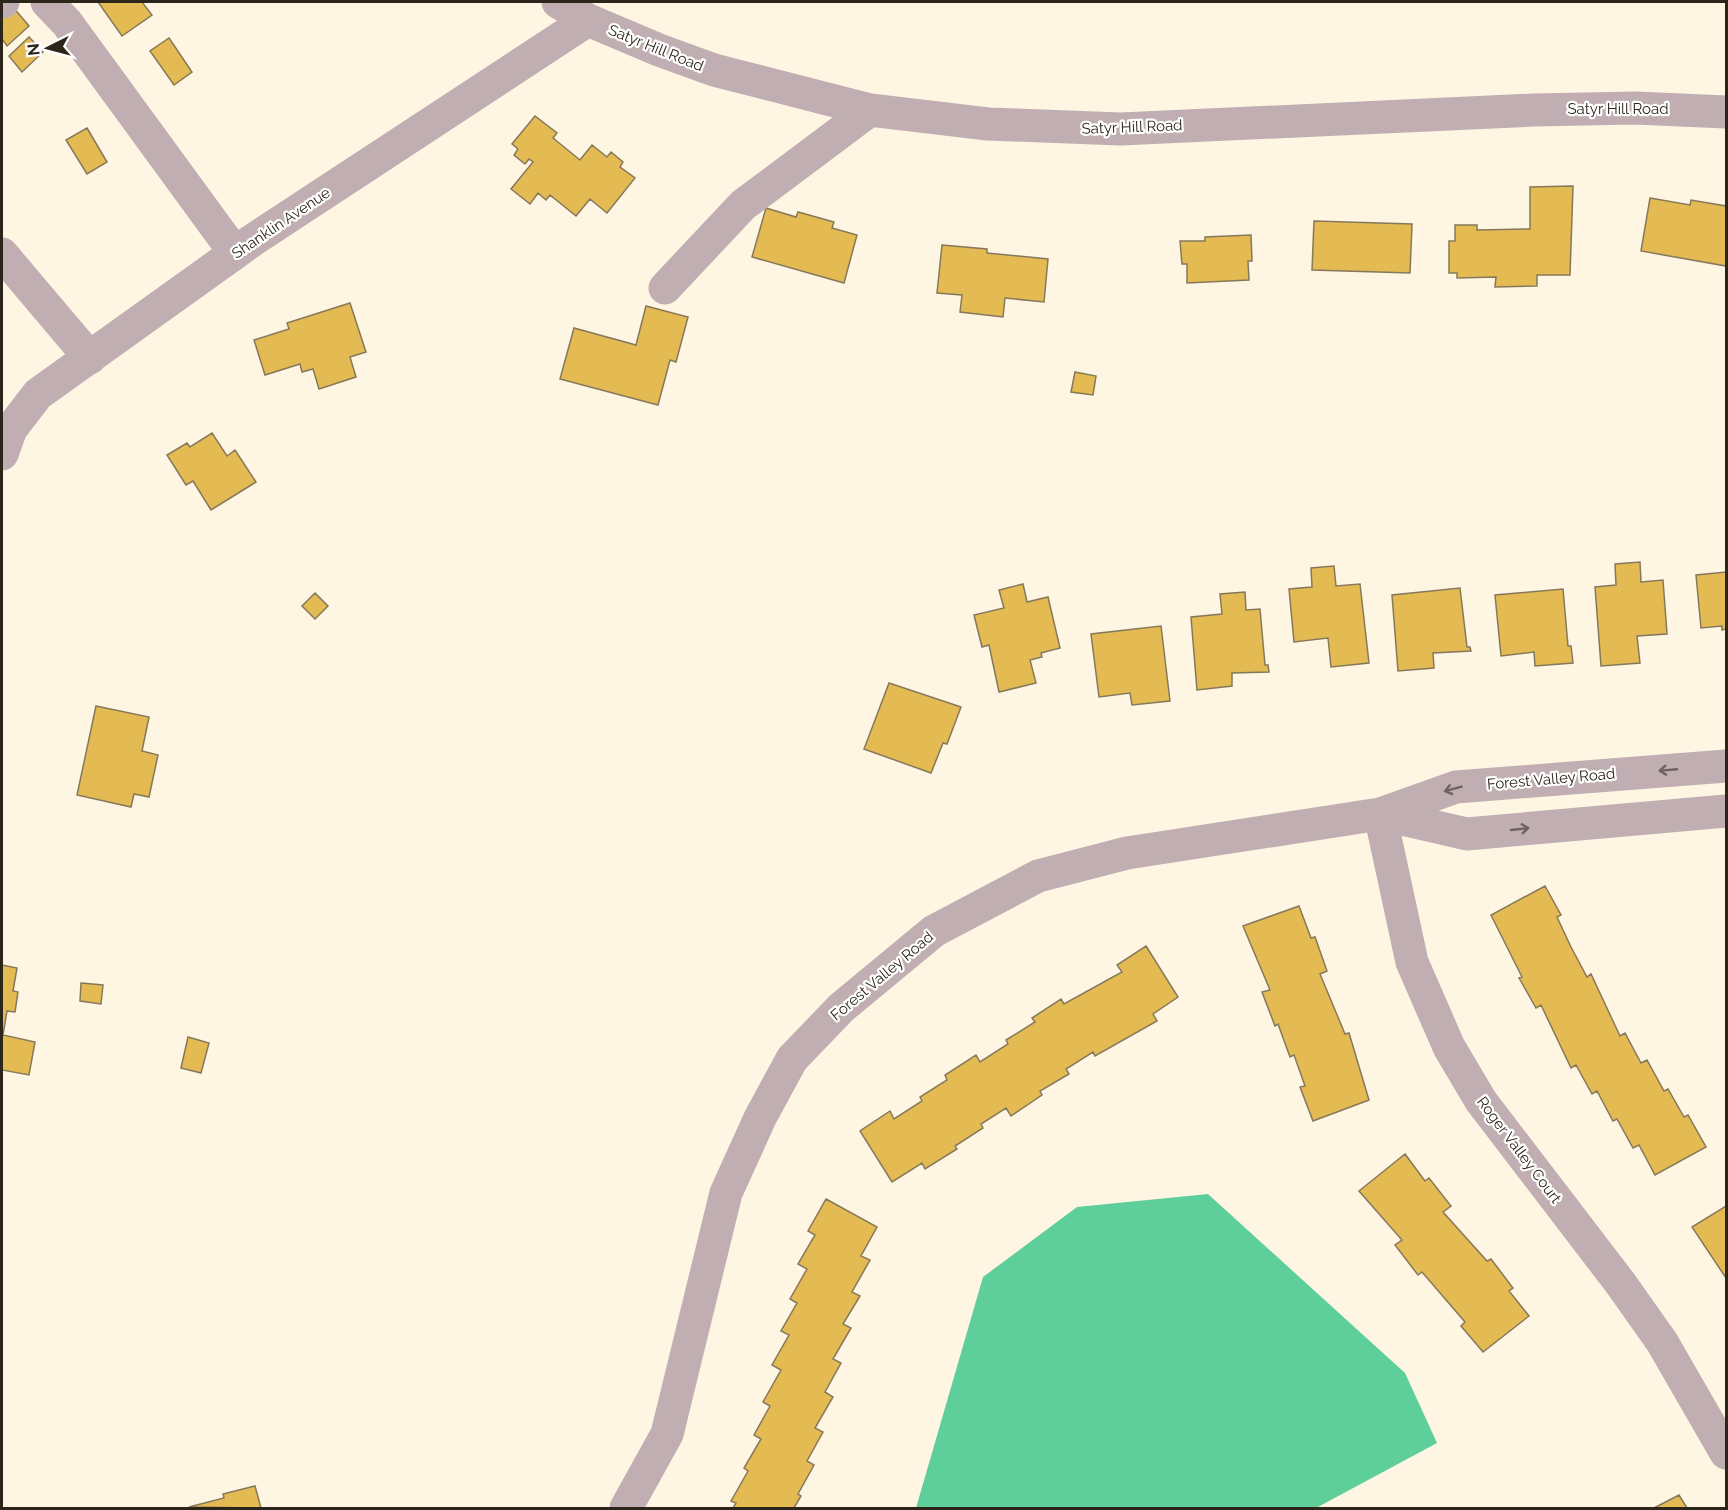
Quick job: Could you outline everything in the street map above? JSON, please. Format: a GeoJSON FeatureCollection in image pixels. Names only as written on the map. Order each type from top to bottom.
{"type":"FeatureCollection","features":[{"type":"Feature","properties":{"kind":"street"},"geometry":{"type":"LineString","coordinates":[[46,2],[67,23],[235,253]]}},
{"type":"Feature","properties":{"kind":"street","name":"Satyr Hill Road"},"geometry":{"type":"LineString","coordinates":[[558,2],[588,20],[658,50],[714,70],[870,110],[988,124],[1077,129],[1546,110],[1635,108],[1726,112]]}},
{"type":"Feature","properties":{"kind":"street","name":"Shanklin Avenue"},"geometry":{"type":"LineString","coordinates":[[2,454],[11,429],[38,394],[235,253],[588,20]]}},
{"type":"Feature","properties":{"kind":"street"},"geometry":{"type":"LineString","coordinates":[[665,288],[742,205],[870,110]]}},
{"type":"Feature","properties":{"kind":"street"},"geometry":{"type":"LineString","coordinates":[[2,254],[90,358]]}},
{"type":"Feature","properties":{"kind":"street","name":"Forest Valley Road"},"geometry":{"type":"LineString","coordinates":[[626,1509],[667,1434],[726,1193],[760,1118],[792,1059],[841,1008],[934,931],[1038,876],[1127,852],[1380,814],[1456,786],[1726,766]]}},
{"type":"Feature","properties":{"kind":"street","name":"Forest Valley Road"},"geometry":{"type":"LineString","coordinates":[[1380,814],[1467,834],[1726,811]]}},
{"type":"Feature","properties":{"kind":"street","name":"Roger Valley Court"},"geometry":{"type":"LineString","coordinates":[[1380,814],[1412,962],[1449,1047],[1480,1101],[1621,1284],[1662,1342],[1726,1453]]}},
{"type":"Feature","properties":{"kind":"green space"},"geometry":{"type":"Polygon","coordinates":[[[1208,1194],[1405,1373],[1437,1443],[1316,1508],[916,1508],[983,1277],[1077,1207],[1208,1194]]]}},
{"type":"Feature","properties":{"kind":"building"},"geometry":{"type":"Polygon","coordinates":[[[98,2],[142,2],[152,15],[122,36],[98,2]]]}},
{"type":"Feature","properties":{"kind":"building"},"geometry":{"type":"Polygon","coordinates":[[[12,6],[29,26],[7,46],[2,39],[2,15],[12,6]]]}},
{"type":"Feature","properties":{"kind":"building"},"geometry":{"type":"Polygon","coordinates":[[[29,37],[43,52],[22,72],[9,56],[29,37]]]}},
{"type":"Feature","properties":{"kind":"building"},"geometry":{"type":"Polygon","coordinates":[[[169,38],[192,72],[174,85],[150,51],[169,38]]]}},
{"type":"Feature","properties":{"kind":"building"},"geometry":{"type":"Polygon","coordinates":[[[535,116],[557,133],[553,138],[580,160],[592,145],[607,157],[611,152],[623,162],[620,167],[635,178],[607,213],[590,199],[576,216],[550,195],[546,200],[538,193],[530,204],[511,189],[533,162],[529,159],[525,164],[514,155],[518,149],[512,144],[535,116]]]}},
{"type":"Feature","properties":{"kind":"building"},"geometry":{"type":"Polygon","coordinates":[[[87,128],[107,162],[87,174],[66,140],[87,128]]]}},
{"type":"Feature","properties":{"kind":"building"},"geometry":{"type":"Polygon","coordinates":[[[1573,186],[1570,275],[1537,275],[1537,286],[1495,287],[1496,277],[1457,278],[1457,273],[1449,273],[1449,241],[1455,241],[1455,225],[1477,225],[1477,230],[1530,229],[1530,187],[1573,186]]]}},
{"type":"Feature","properties":{"kind":"building"},"geometry":{"type":"Polygon","coordinates":[[[1650,198],[1690,205],[1691,200],[1726,206],[1726,266],[1641,251],[1650,198]]]}},
{"type":"Feature","properties":{"kind":"building"},"geometry":{"type":"Polygon","coordinates":[[[766,208],[796,217],[798,212],[834,222],[832,228],[857,235],[844,283],[752,257],[766,208]]]}},
{"type":"Feature","properties":{"kind":"building"},"geometry":{"type":"Polygon","coordinates":[[[1314,221],[1412,224],[1410,273],[1312,270],[1314,221]]]}},
{"type":"Feature","properties":{"kind":"building"},"geometry":{"type":"Polygon","coordinates":[[[1251,235],[1252,261],[1248,261],[1249,280],[1187,283],[1187,264],[1182,264],[1180,241],[1205,241],[1205,237],[1251,235]]]}},
{"type":"Feature","properties":{"kind":"building"},"geometry":{"type":"Polygon","coordinates":[[[942,245],[987,249],[987,253],[1048,259],[1044,302],[1005,298],[1003,317],[960,312],[962,295],[937,293],[942,245]]]}},
{"type":"Feature","properties":{"kind":"building"},"geometry":{"type":"Polygon","coordinates":[[[350,303],[366,352],[350,357],[356,377],[319,389],[313,369],[302,372],[300,364],[265,375],[254,340],[289,329],[287,323],[350,303]]]}},
{"type":"Feature","properties":{"kind":"building"},"geometry":{"type":"Polygon","coordinates":[[[646,306],[688,317],[676,362],[670,360],[658,405],[560,379],[574,328],[636,345],[646,306]]]}},
{"type":"Feature","properties":{"kind":"building"},"geometry":{"type":"Polygon","coordinates":[[[1075,372],[1096,376],[1093,395],[1071,392],[1075,372]]]}},
{"type":"Feature","properties":{"kind":"building"},"geometry":{"type":"Polygon","coordinates":[[[212,433],[227,456],[235,450],[256,482],[211,510],[193,481],[186,485],[167,455],[187,443],[190,447],[212,433]]]}},
{"type":"Feature","properties":{"kind":"building"},"geometry":{"type":"Polygon","coordinates":[[[1640,562],[1641,582],[1663,580],[1667,634],[1637,636],[1640,663],[1601,666],[1595,587],[1616,585],[1615,564],[1640,562]]]}},
{"type":"Feature","properties":{"kind":"building"},"geometry":{"type":"Polygon","coordinates":[[[1334,566],[1336,586],[1360,584],[1369,663],[1331,667],[1328,638],[1294,642],[1289,589],[1312,587],[1311,568],[1334,566]]]}},
{"type":"Feature","properties":{"kind":"building"},"geometry":{"type":"Polygon","coordinates":[[[1726,572],[1726,629],[1722,630],[1722,626],[1701,628],[1696,575],[1726,572]]]}},
{"type":"Feature","properties":{"kind":"building"},"geometry":{"type":"Polygon","coordinates":[[[1023,584],[1027,602],[1048,597],[1060,648],[1041,653],[1042,657],[1030,660],[1036,683],[999,692],[989,645],[982,647],[974,615],[1004,608],[999,590],[1023,584]]]}},
{"type":"Feature","properties":{"kind":"building"},"geometry":{"type":"Polygon","coordinates":[[[1460,588],[1467,647],[1470,647],[1471,651],[1433,653],[1434,668],[1398,671],[1392,595],[1460,588]]]}},
{"type":"Feature","properties":{"kind":"building"},"geometry":{"type":"Polygon","coordinates":[[[1563,589],[1568,646],[1571,646],[1573,663],[1535,666],[1534,652],[1501,656],[1495,595],[1563,589]]]}},
{"type":"Feature","properties":{"kind":"building"},"geometry":{"type":"Polygon","coordinates":[[[1245,592],[1246,610],[1260,609],[1265,665],[1268,665],[1269,672],[1232,673],[1232,686],[1197,690],[1191,617],[1222,614],[1220,594],[1245,592]]]}},
{"type":"Feature","properties":{"kind":"building"},"geometry":{"type":"Polygon","coordinates":[[[315,593],[328,606],[315,619],[302,606],[315,593]]]}},
{"type":"Feature","properties":{"kind":"building"},"geometry":{"type":"Polygon","coordinates":[[[1161,626],[1170,701],[1132,705],[1130,693],[1099,697],[1091,634],[1161,626]]]}},
{"type":"Feature","properties":{"kind":"building"},"geometry":{"type":"Polygon","coordinates":[[[889,683],[961,707],[947,744],[943,743],[931,773],[864,749],[889,683]]]}},
{"type":"Feature","properties":{"kind":"building"},"geometry":{"type":"Polygon","coordinates":[[[96,706],[149,717],[142,751],[158,755],[149,797],[134,794],[131,807],[77,795],[96,706]]]}},
{"type":"Feature","properties":{"kind":"building"},"geometry":{"type":"Polygon","coordinates":[[[1545,886],[1561,915],[1557,917],[1571,947],[1587,977],[1591,974],[1620,1036],[1625,1033],[1641,1063],[1647,1060],[1664,1091],[1668,1089],[1684,1117],[1688,1115],[1706,1147],[1655,1175],[1639,1145],[1633,1148],[1617,1119],[1613,1121],[1597,1091],[1592,1094],[1576,1065],[1571,1068],[1541,1005],[1536,1008],[1519,978],[1522,977],[1491,915],[1545,886]]]}},
{"type":"Feature","properties":{"kind":"building"},"geometry":{"type":"Polygon","coordinates":[[[1299,906],[1311,938],[1315,937],[1327,971],[1320,974],[1345,1034],[1349,1033],[1369,1100],[1313,1121],[1300,1087],[1305,1086],[1294,1055],[1290,1057],[1278,1024],[1275,1026],[1262,992],[1270,990],[1243,926],[1299,906]]]}},
{"type":"Feature","properties":{"kind":"building"},"geometry":{"type":"Polygon","coordinates":[[[1146,946],[1178,997],[1153,1014],[1157,1021],[1095,1056],[1093,1052],[1066,1069],[1069,1074],[1040,1091],[1042,1095],[1011,1116],[1006,1108],[981,1124],[983,1128],[955,1146],[957,1149],[925,1169],[922,1163],[892,1182],[860,1131],[890,1111],[894,1119],[922,1101],[920,1097],[947,1080],[945,1075],[976,1055],[980,1062],[1008,1044],[1006,1040],[1035,1022],[1032,1018],[1061,999],[1064,1004],[1122,972],[1117,965],[1146,946]]]}},
{"type":"Feature","properties":{"kind":"building"},"geometry":{"type":"Polygon","coordinates":[[[2,965],[17,968],[13,991],[18,992],[15,1012],[7,1011],[3,1035],[35,1042],[29,1075],[2,1070],[2,965]]]}},
{"type":"Feature","properties":{"kind":"building"},"geometry":{"type":"Polygon","coordinates":[[[81,983],[103,985],[101,1004],[80,1001],[81,983]]]}},
{"type":"Feature","properties":{"kind":"building"},"geometry":{"type":"Polygon","coordinates":[[[188,1037],[209,1043],[201,1073],[181,1068],[188,1037]]]}},
{"type":"Feature","properties":{"kind":"building"},"geometry":{"type":"Polygon","coordinates":[[[1405,1154],[1425,1181],[1429,1178],[1451,1206],[1443,1212],[1487,1261],[1491,1259],[1513,1288],[1509,1291],[1529,1316],[1483,1352],[1461,1326],[1465,1322],[1422,1272],[1418,1275],[1395,1245],[1402,1240],[1359,1191],[1405,1154]]]}},
{"type":"Feature","properties":{"kind":"building"},"geometry":{"type":"Polygon","coordinates":[[[826,1199],[877,1227],[861,1256],[870,1260],[852,1292],[860,1296],[843,1324],[851,1328],[833,1359],[841,1363],[825,1392],[833,1397],[815,1428],[823,1432],[807,1461],[814,1465],[798,1494],[801,1496],[794,1508],[733,1508],[736,1503],[731,1501],[748,1471],[744,1468],[761,1439],[754,1435],[770,1406],[763,1402],[781,1370],[772,1365],[789,1335],[781,1331],[797,1303],[790,1299],[807,1269],[798,1264],[815,1235],[808,1231],[826,1199]]]}},
{"type":"Feature","properties":{"kind":"building"},"geometry":{"type":"Polygon","coordinates":[[[1726,1206],[1726,1278],[1692,1227],[1726,1206]]]}},
{"type":"Feature","properties":{"kind":"building"},"geometry":{"type":"Polygon","coordinates":[[[255,1486],[261,1508],[189,1507],[224,1498],[223,1494],[255,1486]]]}},
{"type":"Feature","properties":{"kind":"building"},"geometry":{"type":"Polygon","coordinates":[[[1679,1495],[1687,1508],[1654,1508],[1679,1495]]]}}]}
